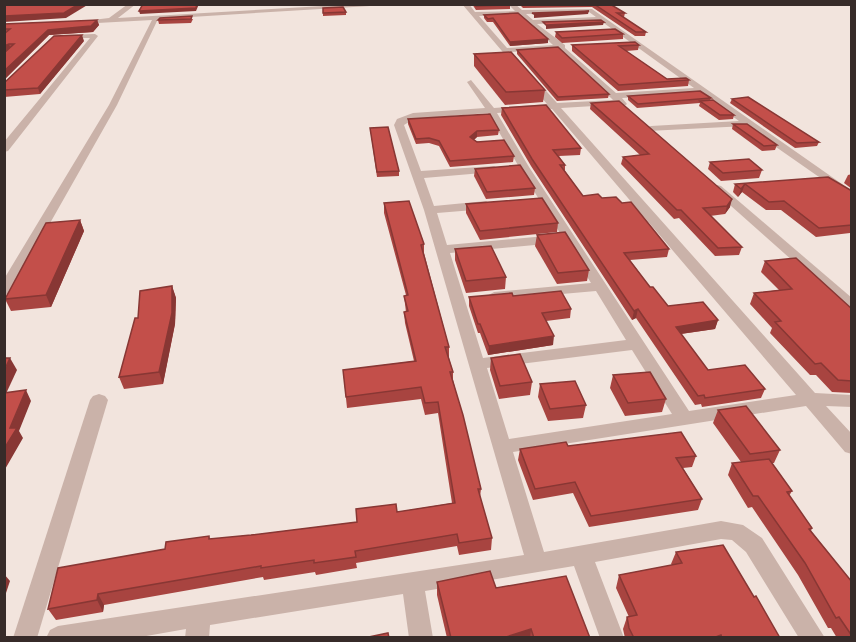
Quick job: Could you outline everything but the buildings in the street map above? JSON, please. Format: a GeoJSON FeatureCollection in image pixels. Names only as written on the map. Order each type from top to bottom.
{"type":"FeatureCollection","features":[{"type":"Feature","properties":{"kind":"street"},"geometry":{"type":"LineString","coordinates":[[110,21],[133,4]]}},
{"type":"Feature","properties":{"kind":"street"},"geometry":{"type":"LineString","coordinates":[[75,22],[400,4]]}},
{"type":"Feature","properties":{"kind":"street"},"geometry":{"type":"LineString","coordinates":[[515,8],[530,22],[548,33],[667,143]]}},
{"type":"Feature","properties":{"kind":"street"},"geometry":{"type":"LineString","coordinates":[[469,9],[585,9],[618,29],[852,197]]}},
{"type":"Feature","properties":{"kind":"street"},"geometry":{"type":"LineString","coordinates":[[469,9],[852,447]]}},
{"type":"Feature","properties":{"kind":"street"},"geometry":{"type":"LineString","coordinates":[[4,292],[113,105],[156,18]]}},
{"type":"Feature","properties":{"kind":"street"},"geometry":{"type":"LineString","coordinates":[[530,22],[602,19]]}},
{"type":"Feature","properties":{"kind":"street"},"geometry":{"type":"LineString","coordinates":[[74,36],[87,22]]}},
{"type":"Feature","properties":{"kind":"street"},"geometry":{"type":"LineString","coordinates":[[607,30],[618,29]]}},
{"type":"Feature","properties":{"kind":"street"},"geometry":{"type":"LineString","coordinates":[[4,149],[95,36],[53,38]]}},
{"type":"Feature","properties":{"kind":"street"},"geometry":{"type":"LineString","coordinates":[[625,44],[637,43]]}},
{"type":"Feature","properties":{"kind":"street"},"geometry":{"type":"LineString","coordinates":[[505,50],[562,47]]}},
{"type":"Feature","properties":{"kind":"street"},"geometry":{"type":"LineString","coordinates":[[471,82],[491,110],[512,168],[570,237],[684,418]]}},
{"type":"Feature","properties":{"kind":"street"},"geometry":{"type":"LineString","coordinates":[[537,563],[478,364],[470,299],[441,250],[430,210],[399,125],[400,121],[412,116],[555,106],[704,90]]}},
{"type":"Feature","properties":{"kind":"street"},"geometry":{"type":"LineString","coordinates":[[643,122],[749,123]]}},
{"type":"Feature","properties":{"kind":"street"},"geometry":{"type":"LineString","coordinates":[[418,175],[512,168]]}},
{"type":"Feature","properties":{"kind":"street"},"geometry":{"type":"LineString","coordinates":[[803,181],[825,179]]}},
{"type":"Feature","properties":{"kind":"street"},"geometry":{"type":"LineString","coordinates":[[738,185],[712,183],[852,306]]}},
{"type":"Feature","properties":{"kind":"street"},"geometry":{"type":"LineString","coordinates":[[430,210],[499,204]]}},
{"type":"Feature","properties":{"kind":"street"},"geometry":{"type":"LineString","coordinates":[[441,250],[570,237]]}},
{"type":"Feature","properties":{"kind":"street"},"geometry":{"type":"LineString","coordinates":[[470,299],[602,286]]}},
{"type":"Feature","properties":{"kind":"street"},"geometry":{"type":"LineString","coordinates":[[478,364],[636,344]]}},
{"type":"Feature","properties":{"kind":"street"},"geometry":{"type":"LineString","coordinates":[[503,447],[809,399],[852,401]]}},
{"type":"Feature","properties":{"kind":"street"},"geometry":{"type":"LineString","coordinates":[[25,638],[99,400]]}},
{"type":"Feature","properties":{"kind":"street"},"geometry":{"type":"LineString","coordinates":[[58,638],[199,626],[412,582],[537,563],[721,530],[736,531],[754,544],[813,638]]}},
{"type":"Feature","properties":{"kind":"street"},"geometry":{"type":"LineString","coordinates":[[581,555],[612,638]]}},
{"type":"Feature","properties":{"kind":"street"},"geometry":{"type":"LineString","coordinates":[[412,582],[422,638]]}}]}
